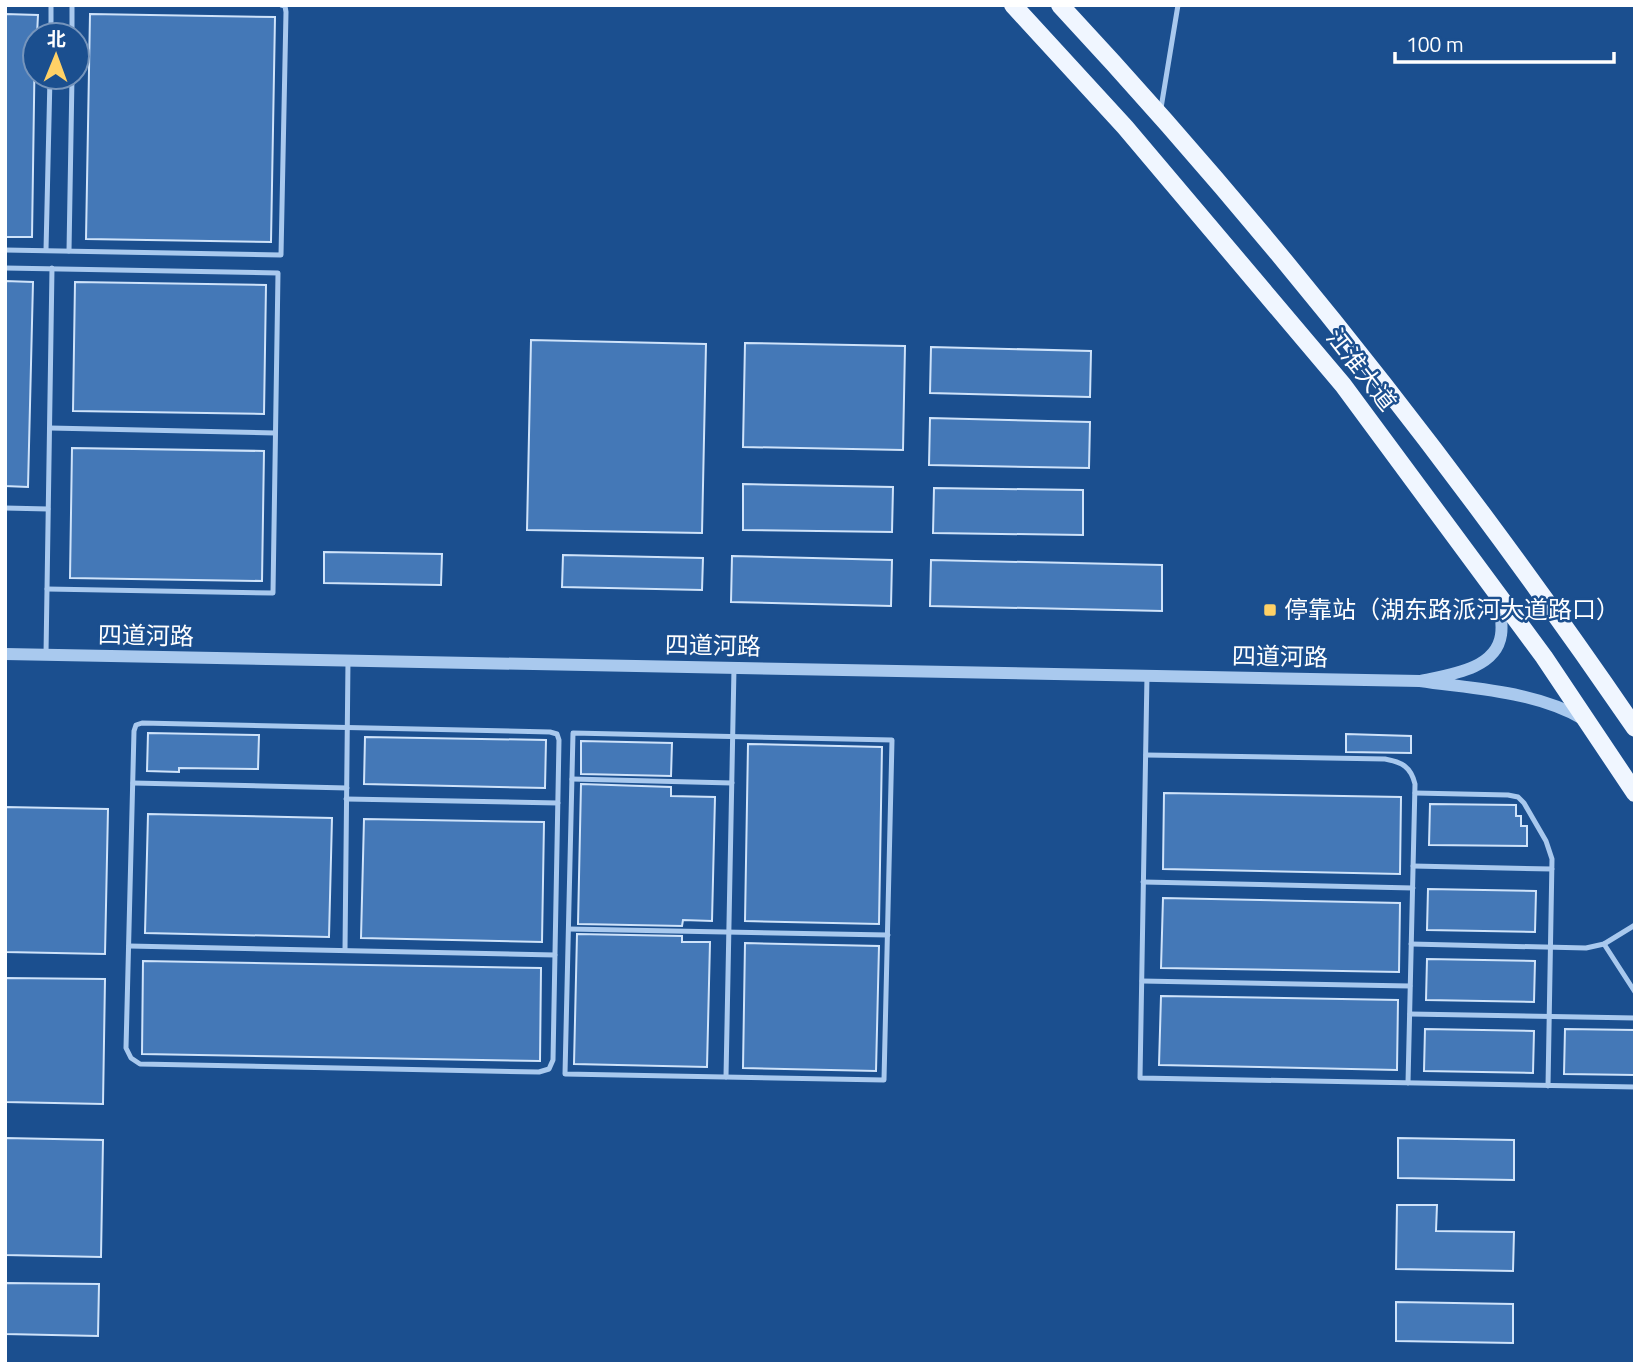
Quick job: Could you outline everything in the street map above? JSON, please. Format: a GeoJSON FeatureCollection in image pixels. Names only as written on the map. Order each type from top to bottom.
{"type":"FeatureCollection","features":[{"type":"Feature","properties":{"kind":"main road","name":"江淮大道"},"geometry":{"type":"LineString","coordinates":[[1013,5],[1125,127],[1343,385],[1498,593],[1635,793]]}},
{"type":"Feature","properties":{"kind":"main road","name":"江淮大道"},"geometry":{"type":"LineString","coordinates":[[1060,5],[1160,115],[1297,275],[1566,629],[1635,728]]}},
{"type":"Feature","properties":{"kind":"street"},"geometry":{"type":"LineString","coordinates":[[1420,681],[1459,673],[1479,664],[1494,652],[1501,638],[1498,593]]}},
{"type":"Feature","properties":{"kind":"street","name":"四道河路"},"geometry":{"type":"LineString","coordinates":[[5,654],[1420,681]]}},
{"type":"Feature","properties":{"kind":"street"},"geometry":{"type":"LineString","coordinates":[[1420,681],[1528,698],[1569,710],[1588,722]]}},
{"type":"Feature","properties":{"kind":"lane"},"geometry":{"type":"LineString","coordinates":[[5,250],[281,255],[286,12],[285,6],[281,5]]}},
{"type":"Feature","properties":{"kind":"lane"},"geometry":{"type":"LineString","coordinates":[[1160,115],[1178,5]]}},
{"type":"Feature","properties":{"kind":"lane"},"geometry":{"type":"LineString","coordinates":[[46,250],[50,91]]}},
{"type":"Feature","properties":{"kind":"lane"},"geometry":{"type":"LineString","coordinates":[[69,251],[72,91]]}},
{"type":"Feature","properties":{"kind":"lane"},"geometry":{"type":"LineString","coordinates":[[5,268],[278,273],[273,593],[47,589]]}},
{"type":"Feature","properties":{"kind":"lane"},"geometry":{"type":"LineString","coordinates":[[46,655],[52,268]]}},
{"type":"Feature","properties":{"kind":"lane"},"geometry":{"type":"LineString","coordinates":[[50,428],[275,433]]}},
{"type":"Feature","properties":{"kind":"lane"},"geometry":{"type":"LineString","coordinates":[[5,508],[48,509]]}},
{"type":"Feature","properties":{"kind":"lane"},"geometry":{"type":"LineString","coordinates":[[345,950],[348,660]]}},
{"type":"Feature","properties":{"kind":"lane"},"geometry":{"type":"LineString","coordinates":[[726,1077],[734,668]]}},
{"type":"Feature","properties":{"kind":"lane"},"geometry":{"type":"LineString","coordinates":[[1147,675],[1140,1078],[1635,1087]]}},
{"type":"Feature","properties":{"kind":"lane"},"geometry":{"type":"LineString","coordinates":[[142,723],[556,734],[559,740],[553,1060],[549,1069],[539,1072],[154,1065],[140,1064],[131,1058],[126,1048],[133,783],[134,731],[136,725],[142,723]]}},
{"type":"Feature","properties":{"kind":"lane"},"geometry":{"type":"LineString","coordinates":[[573,733],[892,740],[884,1080],[565,1074],[572,779],[573,733]]}},
{"type":"Feature","properties":{"kind":"lane"},"geometry":{"type":"LineString","coordinates":[[1146,755],[1385,759],[1398,761],[1413,775],[1415,793],[1408,1083]]}},
{"type":"Feature","properties":{"kind":"lane"},"geometry":{"type":"LineString","coordinates":[[572,779],[732,783]]}},
{"type":"Feature","properties":{"kind":"lane"},"geometry":{"type":"LineString","coordinates":[[133,783],[346,788]]}},
{"type":"Feature","properties":{"kind":"lane"},"geometry":{"type":"LineString","coordinates":[[1415,793],[1518,797],[1546,841],[1552,869],[1548,1086]]}},
{"type":"Feature","properties":{"kind":"lane"},"geometry":{"type":"LineString","coordinates":[[346,799],[558,803]]}},
{"type":"Feature","properties":{"kind":"lane"},"geometry":{"type":"LineString","coordinates":[[1413,866],[1552,869]]}},
{"type":"Feature","properties":{"kind":"lane"},"geometry":{"type":"LineString","coordinates":[[1143,882],[1413,888]]}},
{"type":"Feature","properties":{"kind":"lane"},"geometry":{"type":"LineString","coordinates":[[1411,944],[1586,948],[1604,944],[1635,925]]}},
{"type":"Feature","properties":{"kind":"lane"},"geometry":{"type":"LineString","coordinates":[[569,929],[888,935]]}},
{"type":"Feature","properties":{"kind":"lane"},"geometry":{"type":"LineString","coordinates":[[1604,944],[1635,992]]}},
{"type":"Feature","properties":{"kind":"lane"},"geometry":{"type":"LineString","coordinates":[[129,946],[555,955]]}},
{"type":"Feature","properties":{"kind":"lane"},"geometry":{"type":"LineString","coordinates":[[1142,981],[1410,986]]}},
{"type":"Feature","properties":{"kind":"lane"},"geometry":{"type":"LineString","coordinates":[[1409,1014],[1635,1018]]}},
{"type":"Feature","properties":{"kind":"building"},"geometry":{"type":"Polygon","coordinates":[[[5,14],[38,15],[38,21],[21,21],[21,91],[34,91],[32,237],[5,237],[5,14]]]}},
{"type":"Feature","properties":{"kind":"building"},"geometry":{"type":"Polygon","coordinates":[[[90,14],[275,17],[271,242],[86,239],[89,91],[91,91],[90,14]]]}},
{"type":"Feature","properties":{"kind":"building"},"geometry":{"type":"Polygon","coordinates":[[[5,281],[33,282],[28,487],[5,486],[5,281]]]}},
{"type":"Feature","properties":{"kind":"building"},"geometry":{"type":"Polygon","coordinates":[[[75,282],[266,285],[264,414],[73,411],[75,282]]]}},
{"type":"Feature","properties":{"kind":"building"},"geometry":{"type":"Polygon","coordinates":[[[531,340],[706,344],[702,533],[527,530],[531,340]]]}},
{"type":"Feature","properties":{"kind":"building"},"geometry":{"type":"Polygon","coordinates":[[[745,343],[905,346],[903,450],[743,447],[745,343]]]}},
{"type":"Feature","properties":{"kind":"building"},"geometry":{"type":"Polygon","coordinates":[[[931,347],[1091,351],[1090,397],[930,393],[931,347]]]}},
{"type":"Feature","properties":{"kind":"building"},"geometry":{"type":"Polygon","coordinates":[[[930,418],[1090,422],[1089,468],[929,465],[930,418]]]}},
{"type":"Feature","properties":{"kind":"building"},"geometry":{"type":"Polygon","coordinates":[[[72,448],[264,451],[262,581],[70,578],[72,448]]]}},
{"type":"Feature","properties":{"kind":"building"},"geometry":{"type":"Polygon","coordinates":[[[743,484],[893,487],[892,532],[743,530],[743,484]]]}},
{"type":"Feature","properties":{"kind":"building"},"geometry":{"type":"Polygon","coordinates":[[[934,488],[1083,490],[1083,535],[933,533],[934,488]]]}},
{"type":"Feature","properties":{"kind":"building"},"geometry":{"type":"Polygon","coordinates":[[[324,552],[442,554],[441,585],[324,583],[324,552]]]}},
{"type":"Feature","properties":{"kind":"building"},"geometry":{"type":"Polygon","coordinates":[[[563,555],[703,558],[702,590],[562,587],[563,555]]]}},
{"type":"Feature","properties":{"kind":"building"},"geometry":{"type":"Polygon","coordinates":[[[732,556],[892,560],[891,606],[731,602],[732,556]]]}},
{"type":"Feature","properties":{"kind":"building"},"geometry":{"type":"Polygon","coordinates":[[[931,560],[1162,565],[1162,611],[930,606],[931,560]]]}},
{"type":"Feature","properties":{"kind":"building"},"geometry":{"type":"Polygon","coordinates":[[[148,733],[259,735],[258,769],[179,768],[179,772],[147,771],[148,733]]]}},
{"type":"Feature","properties":{"kind":"building"},"geometry":{"type":"Polygon","coordinates":[[[1346,734],[1411,736],[1411,753],[1346,752],[1346,734]]]}},
{"type":"Feature","properties":{"kind":"building"},"geometry":{"type":"Polygon","coordinates":[[[365,737],[546,740],[545,788],[364,784],[365,737]]]}},
{"type":"Feature","properties":{"kind":"building"},"geometry":{"type":"Polygon","coordinates":[[[581,741],[672,743],[671,776],[581,774],[581,741]]]}},
{"type":"Feature","properties":{"kind":"building"},"geometry":{"type":"Polygon","coordinates":[[[748,744],[882,747],[879,924],[745,921],[748,744]]]}},
{"type":"Feature","properties":{"kind":"building"},"geometry":{"type":"Polygon","coordinates":[[[581,784],[671,787],[671,796],[715,797],[712,921],[683,920],[682,926],[578,924],[581,784]]]}},
{"type":"Feature","properties":{"kind":"building"},"geometry":{"type":"Polygon","coordinates":[[[1164,793],[1401,797],[1400,874],[1163,869],[1164,793]]]}},
{"type":"Feature","properties":{"kind":"building"},"geometry":{"type":"Polygon","coordinates":[[[1430,804],[1516,805],[1516,816],[1521,816],[1521,826],[1527,826],[1527,846],[1429,845],[1430,804]]]}},
{"type":"Feature","properties":{"kind":"building"},"geometry":{"type":"Polygon","coordinates":[[[5,807],[108,809],[105,954],[5,952],[5,807]]]}},
{"type":"Feature","properties":{"kind":"building"},"geometry":{"type":"Polygon","coordinates":[[[148,814],[332,818],[329,937],[145,933],[148,814]]]}},
{"type":"Feature","properties":{"kind":"building"},"geometry":{"type":"Polygon","coordinates":[[[364,819],[544,822],[542,942],[361,938],[364,819]]]}},
{"type":"Feature","properties":{"kind":"building"},"geometry":{"type":"Polygon","coordinates":[[[1428,889],[1536,891],[1535,932],[1427,930],[1428,889]]]}},
{"type":"Feature","properties":{"kind":"building"},"geometry":{"type":"Polygon","coordinates":[[[1163,898],[1400,903],[1399,972],[1161,968],[1163,898]]]}},
{"type":"Feature","properties":{"kind":"building"},"geometry":{"type":"Polygon","coordinates":[[[577,934],[682,936],[682,942],[710,942],[707,1067],[574,1064],[577,934]]]}},
{"type":"Feature","properties":{"kind":"building"},"geometry":{"type":"Polygon","coordinates":[[[745,943],[879,946],[876,1071],[743,1068],[745,943]]]}},
{"type":"Feature","properties":{"kind":"building"},"geometry":{"type":"Polygon","coordinates":[[[1427,959],[1535,961],[1534,1002],[1426,1000],[1427,959]]]}},
{"type":"Feature","properties":{"kind":"building"},"geometry":{"type":"Polygon","coordinates":[[[143,961],[541,968],[540,1061],[142,1054],[143,961]]]}},
{"type":"Feature","properties":{"kind":"building"},"geometry":{"type":"Polygon","coordinates":[[[5,978],[105,979],[103,1104],[5,1102],[5,978]]]}},
{"type":"Feature","properties":{"kind":"building"},"geometry":{"type":"Polygon","coordinates":[[[1161,996],[1398,1000],[1397,1070],[1159,1065],[1161,996]]]}},
{"type":"Feature","properties":{"kind":"building"},"geometry":{"type":"Polygon","coordinates":[[[1425,1029],[1534,1031],[1533,1073],[1424,1071],[1425,1029]]]}},
{"type":"Feature","properties":{"kind":"building"},"geometry":{"type":"Polygon","coordinates":[[[1565,1029],[1635,1030],[1635,1075],[1564,1074],[1565,1029]]]}},
{"type":"Feature","properties":{"kind":"building"},"geometry":{"type":"Polygon","coordinates":[[[5,1138],[103,1140],[101,1257],[5,1255],[5,1138]]]}},
{"type":"Feature","properties":{"kind":"building"},"geometry":{"type":"Polygon","coordinates":[[[1398,1138],[1514,1140],[1514,1180],[1398,1178],[1398,1138]]]}},
{"type":"Feature","properties":{"kind":"building"},"geometry":{"type":"Polygon","coordinates":[[[1397,1205],[1437,1205],[1436,1231],[1514,1232],[1513,1271],[1396,1269],[1397,1205]]]}},
{"type":"Feature","properties":{"kind":"building"},"geometry":{"type":"Polygon","coordinates":[[[5,1283],[99,1284],[98,1336],[5,1334],[5,1283]]]}},
{"type":"Feature","properties":{"kind":"building"},"geometry":{"type":"Polygon","coordinates":[[[1396,1302],[1513,1304],[1513,1343],[1396,1341],[1396,1302]]]}},
{"type":"Feature","properties":{"kind":"place","name":"停靠站（湖东路派河大道路口）"},"geometry":{"type":"Point","coordinates":[1270,610]}}]}
